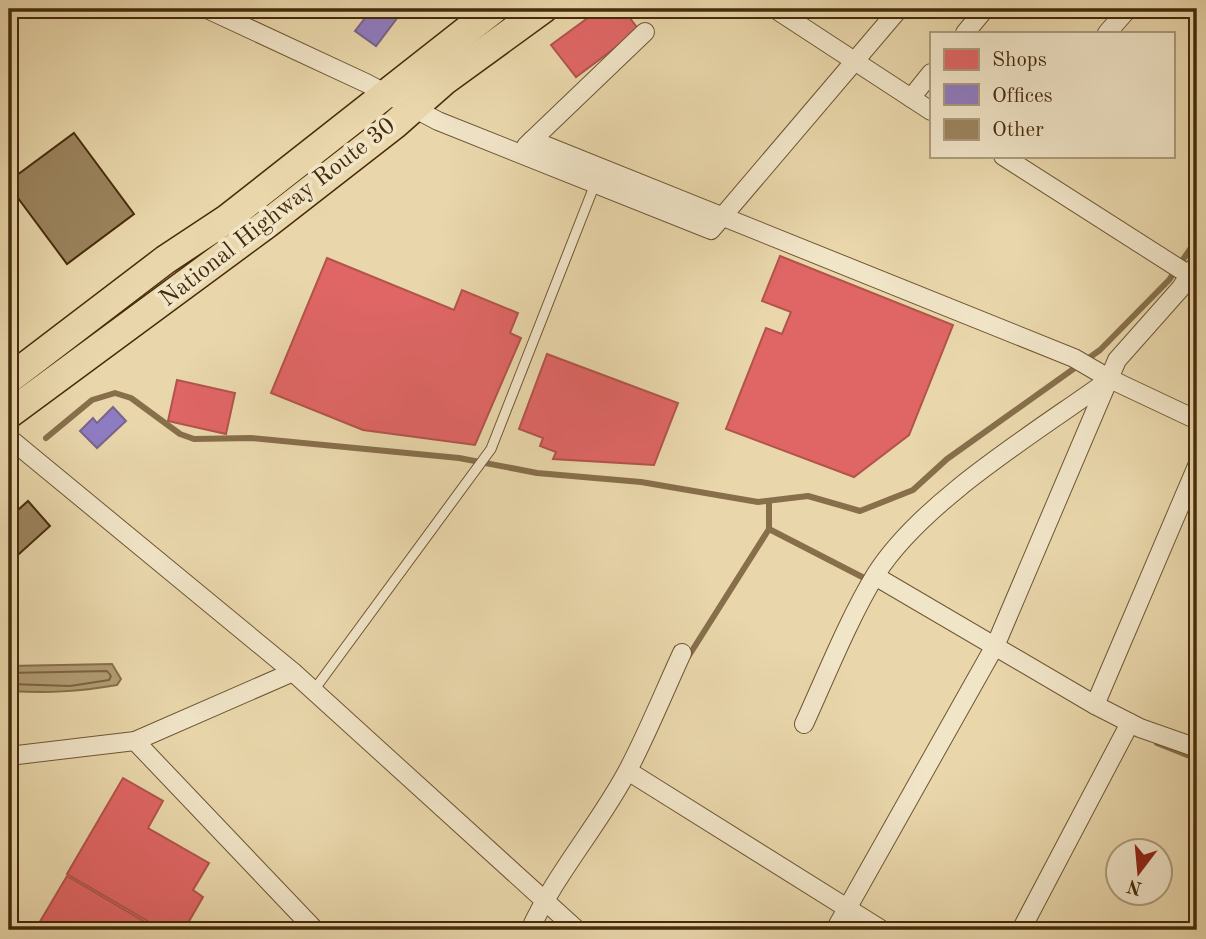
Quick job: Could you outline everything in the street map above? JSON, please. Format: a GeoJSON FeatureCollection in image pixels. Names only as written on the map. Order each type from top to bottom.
{"type":"FeatureCollection","features":[{"type":"Feature","properties":{"kind":"highway","name":"National Highway Route 30"},"geometry":{"type":"LineString","coordinates":[[9,414],[268,223],[400,101],[494,9]]}},
{"type":"Feature","properties":{"kind":"highway","name":"National Highway Route 30"},"geometry":{"type":"LineString","coordinates":[[9,379],[164,260],[400,101],[444,80],[543,9]]}},
{"type":"Feature","properties":{"kind":"street"},"geometry":{"type":"LineString","coordinates":[[212,10],[400,101],[519,154],[711,230],[899,9]]}},
{"type":"Feature","properties":{"kind":"street"},"geometry":{"type":"LineString","coordinates":[[966,32],[985,9]]}},
{"type":"Feature","properties":{"kind":"street"},"geometry":{"type":"LineString","coordinates":[[1108,32],[1128,9]]}},
{"type":"Feature","properties":{"kind":"street"},"geometry":{"type":"LineString","coordinates":[[779,10],[930,110]]}},
{"type":"Feature","properties":{"kind":"street"},"geometry":{"type":"LineString","coordinates":[[519,154],[645,32]]}},
{"type":"Feature","properties":{"kind":"street"},"geometry":{"type":"LineString","coordinates":[[911,98],[930,74]]}},
{"type":"Feature","properties":{"kind":"street"},"geometry":{"type":"LineString","coordinates":[[532,140],[1074,358],[1110,379],[1197,420]]}},
{"type":"Feature","properties":{"kind":"street"},"geometry":{"type":"LineString","coordinates":[[835,930],[993,649],[1117,360],[1187,270],[1006,158]]}},
{"type":"Feature","properties":{"kind":"street"},"geometry":{"type":"LineString","coordinates":[[804,724],[873,580],[916,525],[1110,379]]}},
{"type":"Feature","properties":{"kind":"street"},"geometry":{"type":"LineString","coordinates":[[9,438],[314,690],[577,930]]}},
{"type":"Feature","properties":{"kind":"street"},"geometry":{"type":"LineString","coordinates":[[1095,705],[1197,466]]}},
{"type":"Feature","properties":{"kind":"street"},"geometry":{"type":"LineString","coordinates":[[873,580],[1095,705],[1128,727],[1197,748]]}},
{"type":"Feature","properties":{"kind":"street"},"geometry":{"type":"LineString","coordinates":[[530,930],[544,901],[571,864],[628,771],[682,653]]}},
{"type":"Feature","properties":{"kind":"street"},"geometry":{"type":"LineString","coordinates":[[9,756],[135,741],[293,672]]}},
{"type":"Feature","properties":{"kind":"street"},"geometry":{"type":"LineString","coordinates":[[1021,930],[1128,727]]}},
{"type":"Feature","properties":{"kind":"street"},"geometry":{"type":"LineString","coordinates":[[135,741],[315,930]]}},
{"type":"Feature","properties":{"kind":"street"},"geometry":{"type":"LineString","coordinates":[[628,771],[882,930]]}},
{"type":"Feature","properties":{"kind":"lane"},"geometry":{"type":"LineString","coordinates":[[314,690],[479,469],[491,449],[595,184]]}},
{"type":"Feature","properties":{"kind":"water"},"geometry":{"type":"Polygon","coordinates":[[[112,664],[121,679],[117,685],[63,691],[9,691],[9,666],[112,664]]]}},
{"type":"Feature","properties":{"kind":"building: Shops"},"geometry":{"type":"Polygon","coordinates":[[[600,9],[623,9],[639,30],[576,77],[551,45],[600,9]]]}},
{"type":"Feature","properties":{"kind":"building: Shops"},"geometry":{"type":"Polygon","coordinates":[[[780,256],[953,325],[909,435],[854,477],[726,429],[766,328],[782,334],[791,312],[762,301],[780,256]]]}},
{"type":"Feature","properties":{"kind":"building: Shops"},"geometry":{"type":"Polygon","coordinates":[[[327,258],[454,310],[462,290],[518,313],[510,333],[521,338],[475,445],[363,430],[271,393],[327,258]]]}},
{"type":"Feature","properties":{"kind":"building: Shops"},"geometry":{"type":"Polygon","coordinates":[[[547,354],[678,403],[654,465],[553,459],[556,452],[540,446],[543,438],[519,429],[547,354]]]}},
{"type":"Feature","properties":{"kind":"building: Shops"},"geometry":{"type":"Polygon","coordinates":[[[177,380],[235,393],[226,434],[168,421],[177,380]]]}},
{"type":"Feature","properties":{"kind":"building: Shops"},"geometry":{"type":"Polygon","coordinates":[[[123,778],[163,801],[148,828],[209,863],[193,890],[203,897],[184,930],[163,930],[67,874],[123,778]]]}},
{"type":"Feature","properties":{"kind":"building: Shops"},"geometry":{"type":"Polygon","coordinates":[[[67,876],[152,926],[149,930],[35,930],[67,876]]]}},
{"type":"Feature","properties":{"kind":"building: Offices"},"geometry":{"type":"Polygon","coordinates":[[[372,9],[404,9],[376,46],[355,31],[372,9]]]}},
{"type":"Feature","properties":{"kind":"building: Offices"},"geometry":{"type":"Polygon","coordinates":[[[113,407],[126,421],[97,448],[80,431],[93,418],[97,423],[113,407]]]}},
{"type":"Feature","properties":{"kind":"building: Other"},"geometry":{"type":"Polygon","coordinates":[[[74,133],[134,214],[67,264],[9,186],[9,181],[74,133]]]}},
{"type":"Feature","properties":{"kind":"building: Other"},"geometry":{"type":"Polygon","coordinates":[[[28,501],[50,526],[9,563],[9,518],[28,501]]]}},
{"type":"Feature","properties":{"kind":"waterway"},"geometry":{"type":"LineString","coordinates":[[46,438],[92,400],[115,393],[131,398],[180,434],[194,439],[251,438],[459,458],[537,473],[641,482],[758,502],[808,496],[860,511],[913,490],[947,459],[1100,350],[1169,280],[1197,239]]}},
{"type":"Feature","properties":{"kind":"waterway"},"geometry":{"type":"LineString","coordinates":[[9,470],[16,465]]}},
{"type":"Feature","properties":{"kind":"waterway"},"geometry":{"type":"LineString","coordinates":[[769,501],[769,529],[870,581]]}},
{"type":"Feature","properties":{"kind":"waterway"},"geometry":{"type":"LineString","coordinates":[[688,657],[769,529]]}},
{"type":"Feature","properties":{"kind":"waterway"},"geometry":{"type":"LineString","coordinates":[[1157,743],[1197,759]]}}]}
